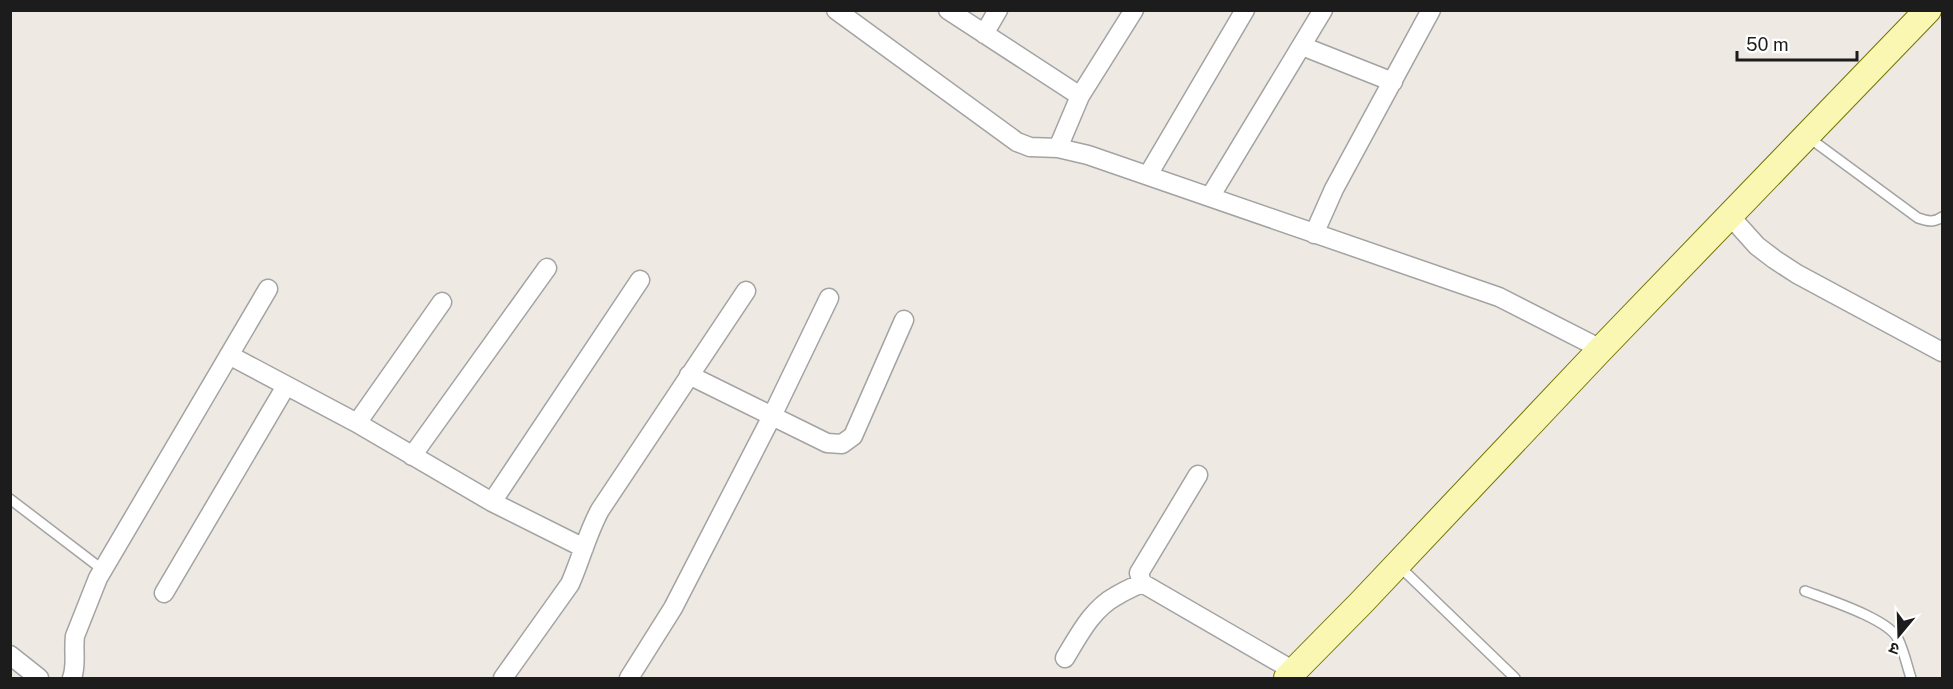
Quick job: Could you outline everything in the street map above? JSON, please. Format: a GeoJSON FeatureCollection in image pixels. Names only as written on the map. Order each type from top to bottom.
{"type":"FeatureCollection","features":[{"type":"Feature","properties":{"kind":"street"},"geometry":{"type":"LineString","coordinates":[[836,10],[1017,142],[1030,147],[1058,148],[1088,155],[1499,297],[1601,349]]}},
{"type":"Feature","properties":{"kind":"street"},"geometry":{"type":"LineString","coordinates":[[948,10],[1080,96]]}},
{"type":"Feature","properties":{"kind":"street"},"geometry":{"type":"LineString","coordinates":[[984,34],[998,10]]}},
{"type":"Feature","properties":{"kind":"street"},"geometry":{"type":"LineString","coordinates":[[1058,148],[1080,96],[1134,10]]}},
{"type":"Feature","properties":{"kind":"street"},"geometry":{"type":"LineString","coordinates":[[1148,176],[1245,10]]}},
{"type":"Feature","properties":{"kind":"street"},"geometry":{"type":"LineString","coordinates":[[1210,197],[1323,10]]}},
{"type":"Feature","properties":{"kind":"street"},"geometry":{"type":"LineString","coordinates":[[1314,234],[1334,189],[1431,10]]}},
{"type":"Feature","properties":{"kind":"street"},"geometry":{"type":"LineString","coordinates":[[1198,475],[1139,573],[1142,583],[1291,675],[1928,10]]}},
{"type":"Feature","properties":{"kind":"street"},"geometry":{"type":"LineString","coordinates":[[1302,46],[1393,82]]}},
{"type":"Feature","properties":{"kind":"street"},"geometry":{"type":"LineString","coordinates":[[1730,216],[1757,246],[1789,270],[1942,352]]}},
{"type":"Feature","properties":{"kind":"street"},"geometry":{"type":"LineString","coordinates":[[412,456],[547,268]]}},
{"type":"Feature","properties":{"kind":"street"},"geometry":{"type":"LineString","coordinates":[[492,502],[640,280]]}},
{"type":"Feature","properties":{"kind":"street"},"geometry":{"type":"LineString","coordinates":[[72,678],[75,669],[73,646],[75,636],[90,595],[268,289]]}},
{"type":"Feature","properties":{"kind":"street"},"geometry":{"type":"LineString","coordinates":[[503,678],[570,584],[591,526],[600,510],[746,291]]}},
{"type":"Feature","properties":{"kind":"street"},"geometry":{"type":"LineString","coordinates":[[629,678],[673,608],[772,416],[829,298]]}},
{"type":"Feature","properties":{"kind":"street"},"geometry":{"type":"LineString","coordinates":[[357,423],[442,302]]}},
{"type":"Feature","properties":{"kind":"street"},"geometry":{"type":"LineString","coordinates":[[689,375],[827,442],[842,444],[853,436],[904,320]]}},
{"type":"Feature","properties":{"kind":"street"},"geometry":{"type":"LineString","coordinates":[[229,355],[357,423],[492,502],[584,548]]}},
{"type":"Feature","properties":{"kind":"street"},"geometry":{"type":"LineString","coordinates":[[164,593],[286,386]]}},
{"type":"Feature","properties":{"kind":"street"},"geometry":{"type":"LineString","coordinates":[[1065,658],[1099,609],[1115,596],[1142,583]]}},
{"type":"Feature","properties":{"kind":"street"},"geometry":{"type":"LineString","coordinates":[[10,655],[39,678]]}},
{"type":"Feature","properties":{"kind":"lane"},"geometry":{"type":"LineString","coordinates":[[1807,136],[1918,218],[1928,221],[1942,217]]}},
{"type":"Feature","properties":{"kind":"lane"},"geometry":{"type":"LineString","coordinates":[[10,499],[103,570]]}},
{"type":"Feature","properties":{"kind":"lane"},"geometry":{"type":"LineString","coordinates":[[1397,565],[1515,678]]}},
{"type":"Feature","properties":{"kind":"lane"},"geometry":{"type":"LineString","coordinates":[[1805,591],[1874,619],[1890,628],[1898,638],[1911,678]]}}]}
